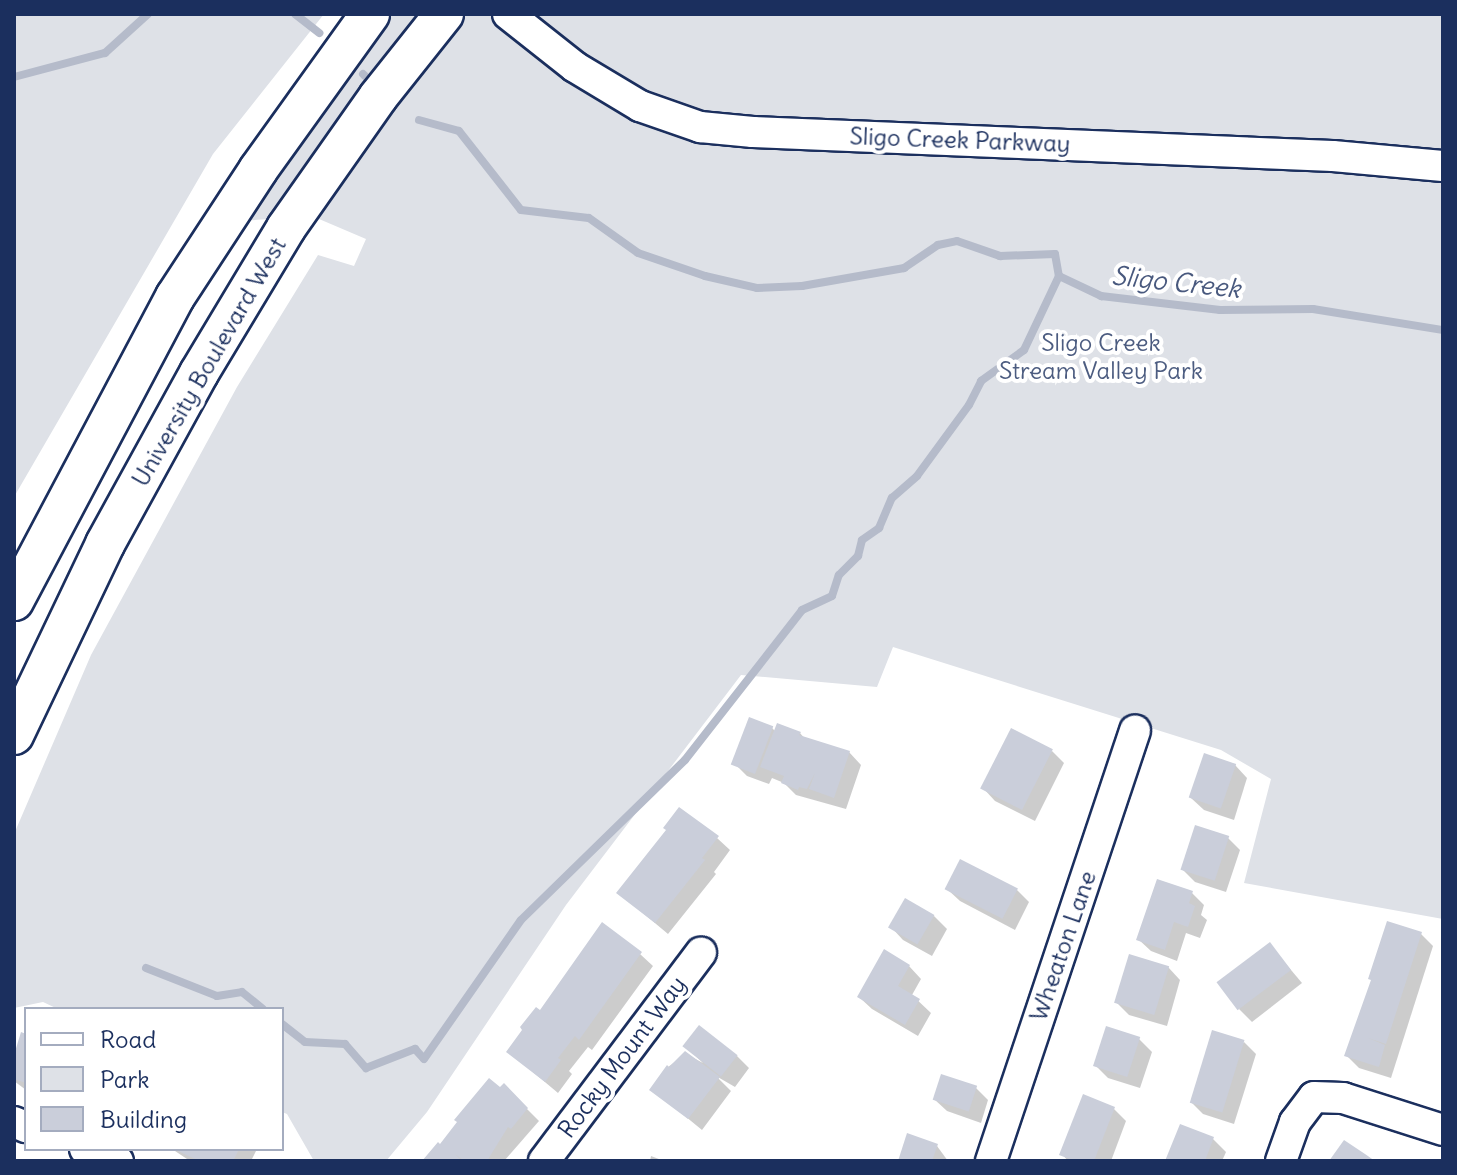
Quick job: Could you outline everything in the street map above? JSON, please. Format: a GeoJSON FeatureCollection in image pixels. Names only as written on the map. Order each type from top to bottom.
{"type":"FeatureCollection","features":[{"type":"Feature","properties":{"kind":"main road"},"geometry":{"type":"LineString","coordinates":[[14,601],[175,297],[258,170],[370,14]]}},
{"type":"Feature","properties":{"kind":"main road","name":"University Boulevard West"},"geometry":{"type":"LineString","coordinates":[[14,735],[105,544],[199,373],[286,228],[378,97],[444,14]]}},
{"type":"Feature","properties":{"kind":"street","name":"Sligo Creek Parkway"},"geometry":{"type":"LineString","coordinates":[[508,14],[575,67],[640,106],[700,127],[753,132],[1319,155],[1443,166]]}},
{"type":"Feature","properties":{"kind":"street","name":"Wheaton Lane"},"geometry":{"type":"LineString","coordinates":[[991,1161],[1135,730]]}},
{"type":"Feature","properties":{"kind":"street","name":"Rocky Mount Way"},"geometry":{"type":"LineString","coordinates":[[544,1161],[701,953]]}},
{"type":"Feature","properties":{"kind":"street"},"geometry":{"type":"LineString","coordinates":[[1281,1161],[1295,1122],[1314,1097],[1343,1098],[1443,1130]]}},
{"type":"Feature","properties":{"kind":"street"},"geometry":{"type":"LineString","coordinates":[[90,1151],[118,1161]]}},
{"type":"Feature","properties":{"kind":"green space"},"geometry":{"type":"Polygon","coordinates":[[[14,14],[324,14],[213,154],[14,497],[14,14]]]}},
{"type":"Feature","properties":{"kind":"green space","name":"Sligo Creek Stream Valley Park"},"geometry":{"type":"Polygon","coordinates":[[[393,14],[1443,14],[1443,919],[1244,883],[1271,779],[1221,750],[893,647],[877,687],[741,675],[566,905],[427,1112],[386,1161],[314,1161],[284,1113],[284,1007],[54,1007],[43,1002],[14,1008],[14,834],[91,655],[237,387],[318,255],[354,266],[366,239],[312,216],[197,224],[266,138],[393,14]]]}},
{"type":"Feature","properties":{"kind":"building"},"geometry":{"type":"Polygon","coordinates":[[[749,717],[773,726],[755,774],[731,765],[749,717]]]}},
{"type":"Feature","properties":{"kind":"building"},"geometry":{"type":"Polygon","coordinates":[[[777,723],[801,732],[799,735],[850,751],[834,798],[809,789],[815,773],[807,789],[799,787],[798,790],[781,783],[784,776],[760,767],[777,723]]]}},
{"type":"Feature","properties":{"kind":"building"},"geometry":{"type":"Polygon","coordinates":[[[1011,728],[1053,749],[1022,810],[980,789],[1011,728]]]}},
{"type":"Feature","properties":{"kind":"building"},"geometry":{"type":"Polygon","coordinates":[[[1204,753],[1236,764],[1221,809],[1189,797],[1204,753]]]}},
{"type":"Feature","properties":{"kind":"building"},"geometry":{"type":"Polygon","coordinates":[[[679,807],[719,836],[702,858],[705,860],[655,923],[616,893],[666,830],[663,828],[679,807]]]}},
{"type":"Feature","properties":{"kind":"building"},"geometry":{"type":"Polygon","coordinates":[[[1195,825],[1229,836],[1215,881],[1180,870],[1195,825]]]}},
{"type":"Feature","properties":{"kind":"building"},"geometry":{"type":"Polygon","coordinates":[[[960,859],[1018,889],[1002,919],[945,889],[960,859]]]}},
{"type":"Feature","properties":{"kind":"building"},"geometry":{"type":"Polygon","coordinates":[[[1157,879],[1193,891],[1189,903],[1195,906],[1188,927],[1174,922],[1165,950],[1136,940],[1157,879]]]}},
{"type":"Feature","properties":{"kind":"building"},"geometry":{"type":"Polygon","coordinates":[[[905,898],[934,915],[917,944],[888,927],[905,898]]]}},
{"type":"Feature","properties":{"kind":"building"},"geometry":{"type":"Polygon","coordinates":[[[1387,921],[1422,932],[1386,1044],[1368,1038],[1385,1045],[1379,1067],[1344,1056],[1371,980],[1368,979],[1387,921]]]}},
{"type":"Feature","properties":{"kind":"building"},"geometry":{"type":"Polygon","coordinates":[[[602,922],[642,952],[579,1040],[575,1036],[558,1058],[561,1060],[545,1082],[506,1052],[522,1030],[520,1027],[536,1007],[540,1010],[602,922]]]}},
{"type":"Feature","properties":{"kind":"building"},"geometry":{"type":"Polygon","coordinates":[[[1270,942],[1291,970],[1238,1010],[1216,982],[1270,942]]]}},
{"type":"Feature","properties":{"kind":"building"},"geometry":{"type":"Polygon","coordinates":[[[884,949],[910,965],[898,986],[920,999],[905,1025],[857,997],[884,949]]]}},
{"type":"Feature","properties":{"kind":"building"},"geometry":{"type":"Polygon","coordinates":[[[1129,954],[1169,966],[1154,1015],[1114,1003],[1129,954]]]}},
{"type":"Feature","properties":{"kind":"building"},"geometry":{"type":"Polygon","coordinates":[[[699,1025],[738,1055],[721,1076],[682,1046],[699,1025]]]}},
{"type":"Feature","properties":{"kind":"building"},"geometry":{"type":"Polygon","coordinates":[[[1106,1026],[1140,1037],[1127,1077],[1093,1066],[1106,1026]]]}},
{"type":"Feature","properties":{"kind":"building"},"geometry":{"type":"Polygon","coordinates":[[[1212,1030],[1245,1040],[1222,1113],[1190,1103],[1212,1030]]]}},
{"type":"Feature","properties":{"kind":"building"},"geometry":{"type":"Polygon","coordinates":[[[21,1032],[24,1033],[24,1082],[14,1079],[14,1055],[21,1032]]]}},
{"type":"Feature","properties":{"kind":"building"},"geometry":{"type":"Polygon","coordinates":[[[685,1051],[720,1077],[688,1119],[649,1090],[667,1065],[669,1067],[685,1051]]]}},
{"type":"Feature","properties":{"kind":"building"},"geometry":{"type":"Polygon","coordinates":[[[941,1074],[977,1086],[969,1111],[933,1100],[941,1074]]]}},
{"type":"Feature","properties":{"kind":"building"},"geometry":{"type":"Polygon","coordinates":[[[489,1078],[500,1087],[504,1083],[528,1108],[511,1129],[508,1127],[487,1161],[464,1161],[455,1154],[462,1161],[422,1161],[438,1142],[440,1144],[457,1122],[454,1120],[489,1078]]]}},
{"type":"Feature","properties":{"kind":"building"},"geometry":{"type":"Polygon","coordinates":[[[1083,1094],[1115,1107],[1094,1161],[1075,1161],[1059,1155],[1083,1094]]]}},
{"type":"Feature","properties":{"kind":"building"},"geometry":{"type":"Polygon","coordinates":[[[1180,1124],[1214,1137],[1205,1161],[1165,1161],[1180,1124]]]}},
{"type":"Feature","properties":{"kind":"building"},"geometry":{"type":"Polygon","coordinates":[[[907,1133],[938,1144],[932,1161],[898,1161],[907,1133]]]}},
{"type":"Feature","properties":{"kind":"building"},"geometry":{"type":"Polygon","coordinates":[[[1344,1140],[1365,1154],[1375,1161],[1329,1161],[1344,1140]]]}},
{"type":"Feature","properties":{"kind":"building"},"geometry":{"type":"Polygon","coordinates":[[[178,1151],[238,1151],[233,1161],[199,1161],[178,1151]]]}},
{"type":"Feature","properties":{"kind":"waterway","name":"Sligo Creek"},"geometry":{"type":"LineString","coordinates":[[14,77],[105,53],[148,14]]}},
{"type":"Feature","properties":{"kind":"waterway","name":"Sligo Creek"},"geometry":{"type":"LineString","coordinates":[[295,14],[319,33]]}},
{"type":"Feature","properties":{"kind":"waterway","name":"Sligo Creek"},"geometry":{"type":"LineString","coordinates":[[419,120],[459,131],[521,210],[589,218],[638,253],[705,276],[757,288],[802,286],[904,268],[938,245],[957,241],[1000,256],[1055,254],[1059,276],[1101,296],[1220,310],[1313,309],[1443,330]]}},
{"type":"Feature","properties":{"kind":"waterway"},"geometry":{"type":"LineString","coordinates":[[284,1026],[305,1042],[345,1044],[366,1068],[415,1049],[424,1059],[521,920],[685,760],[802,610],[832,596],[839,575],[858,556],[862,540],[879,528],[892,498],[917,476],[969,405],[981,381],[1024,350],[1059,276]]}},
{"type":"Feature","properties":{"kind":"waterway"},"geometry":{"type":"LineString","coordinates":[[146,968],[217,996],[242,992],[261,1007]]}}]}
